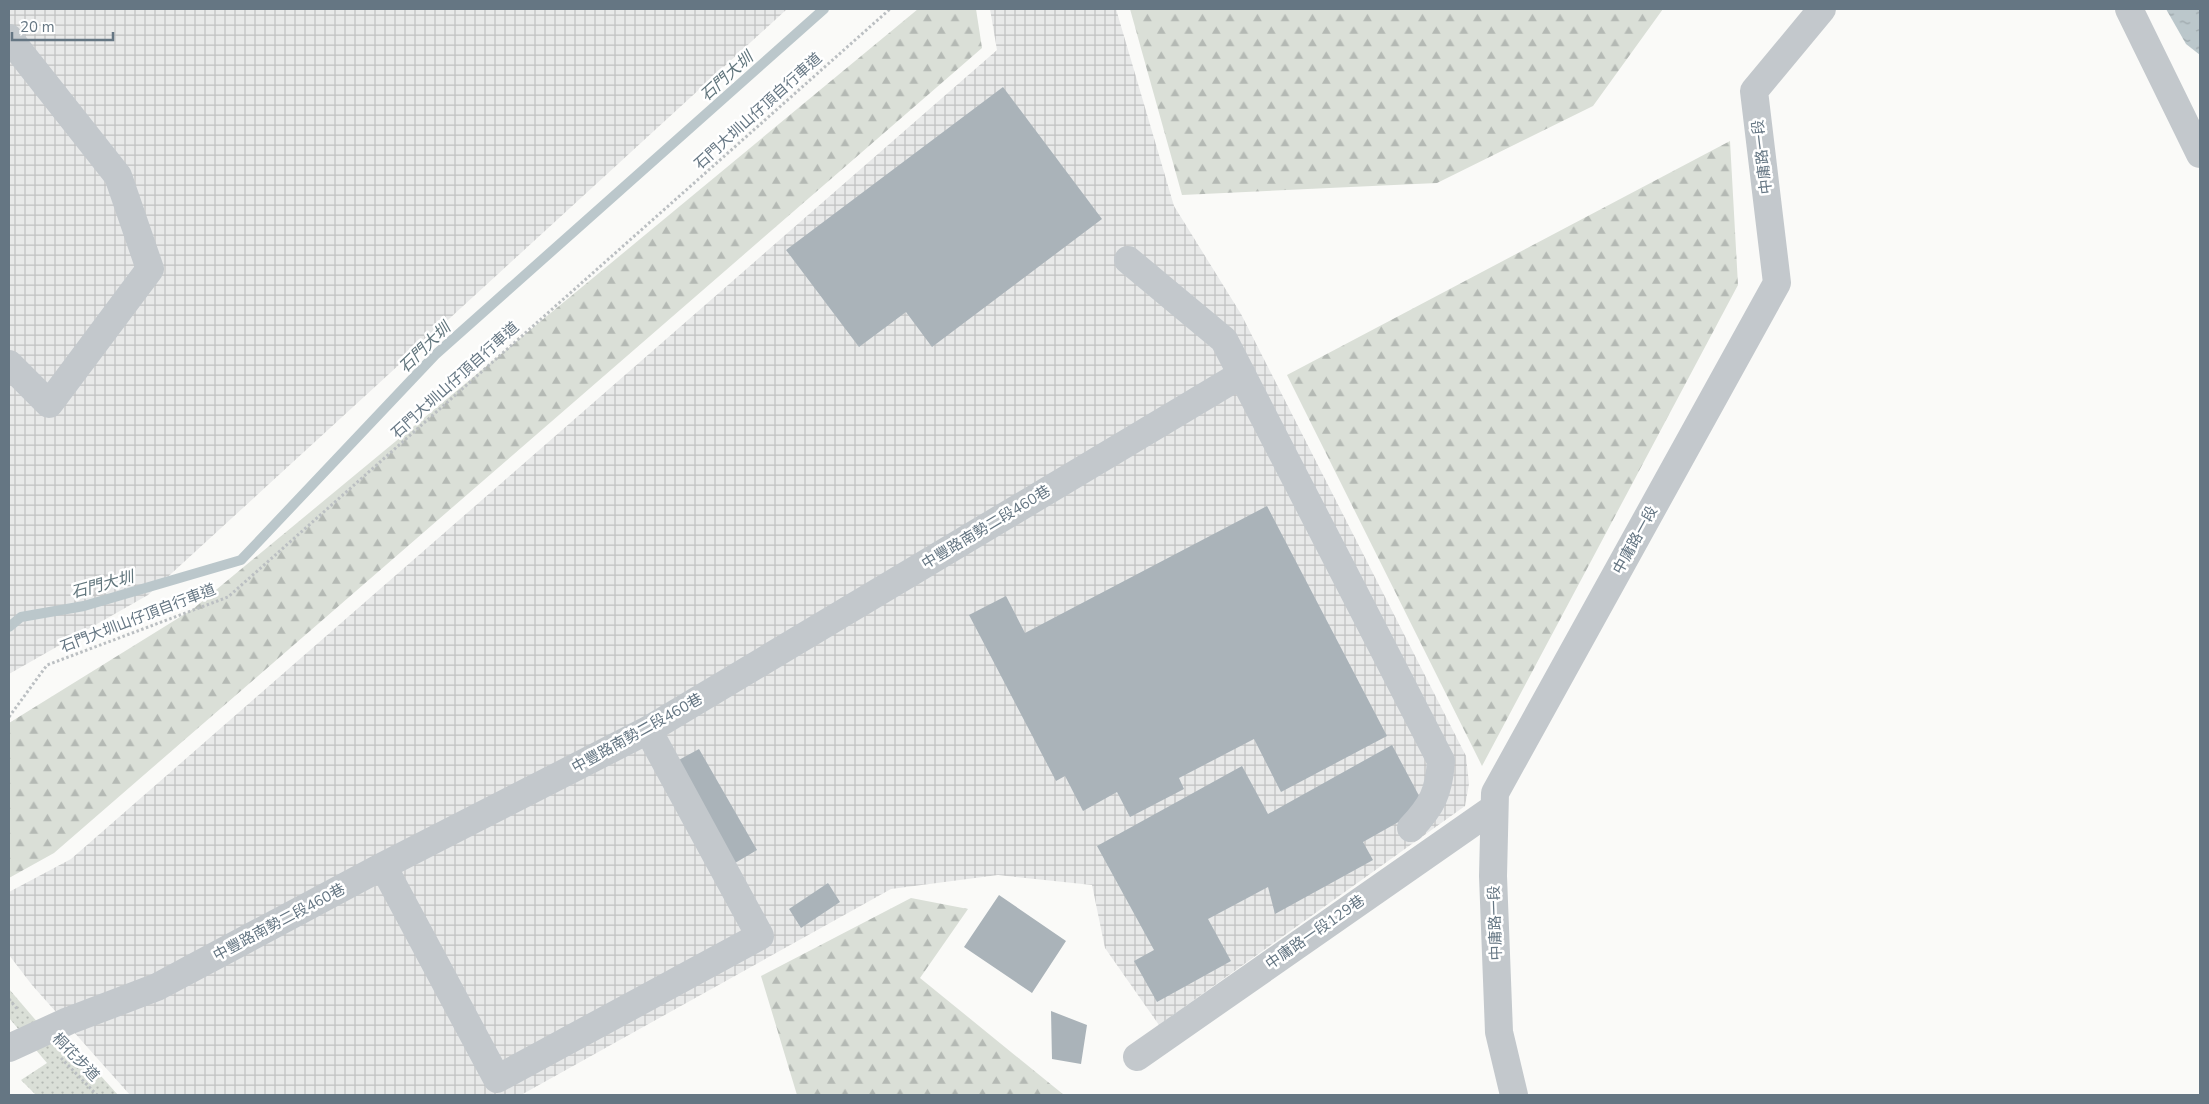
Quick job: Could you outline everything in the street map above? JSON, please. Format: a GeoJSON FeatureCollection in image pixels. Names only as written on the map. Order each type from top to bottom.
{"type":"FeatureCollection","features":[{"type":"Feature","properties":{"kind":"street","name":"中庸路一段"},"geometry":{"type":"LineString","coordinates":[[1514,1095],[1499,1032],[1493,876],[1495,793],[1777,284],[1754,92],[1822,9]]}},
{"type":"Feature","properties":{"kind":"street"},"geometry":{"type":"LineString","coordinates":[[2129,9],[2200,154]]}},
{"type":"Feature","properties":{"kind":"street"},"geometry":{"type":"LineString","coordinates":[[9,38],[118,176],[150,269],[48,404],[9,364]]}},
{"type":"Feature","properties":{"kind":"street"},"geometry":{"type":"LineString","coordinates":[[1128,260],[1224,340],[1441,761],[1440,784],[1425,813],[1411,828]]}},
{"type":"Feature","properties":{"kind":"street","name":"中豐路南勢二段460巷"},"geometry":{"type":"LineString","coordinates":[[9,1048],[38,1034],[158,987],[384,866],[648,730],[1242,374]]}},
{"type":"Feature","properties":{"kind":"street"},"geometry":{"type":"LineString","coordinates":[[384,866],[497,1080],[760,936],[648,730]]}},
{"type":"Feature","properties":{"kind":"street","name":"中庸路一段129巷"},"geometry":{"type":"LineString","coordinates":[[1137,1056],[1494,808]]}},
{"type":"Feature","properties":{"kind":"path","name":"石門大圳山仔頂自行車道"},"geometry":{"type":"LineString","coordinates":[[9,717],[47,665],[228,597],[890,9]]}},
{"type":"Feature","properties":{"kind":"path","name":"桐花步道"},"geometry":{"type":"LineString","coordinates":[[38,1034],[98,1095]]}},
{"type":"Feature","properties":{"kind":"shaded area"},"geometry":{"type":"Polygon","coordinates":[[[9,9],[787,9],[148,595],[9,674],[9,9]]]}},
{"type":"Feature","properties":{"kind":"shaded area"},"geometry":{"type":"Polygon","coordinates":[[[990,9],[1116,9],[1174,206],[1241,314],[1466,756],[1469,784],[1465,806],[1159,1025],[1105,948],[1092,885],[998,875],[891,889],[521,1095],[130,1095],[32,985],[9,955],[9,892],[71,859],[997,50],[990,9]]]}},
{"type":"Feature","properties":{"kind":"green space"},"geometry":{"type":"Polygon","coordinates":[[[918,9],[976,9],[982,48],[54,853],[9,878],[9,723],[193,609],[918,9]]]}},
{"type":"Feature","properties":{"kind":"green space"},"geometry":{"type":"Polygon","coordinates":[[[1130,9],[1663,9],[1593,106],[1437,183],[1182,195],[1130,9]]]}},
{"type":"Feature","properties":{"kind":"green space"},"geometry":{"type":"Polygon","coordinates":[[[1730,141],[1738,285],[1482,766],[1287,375],[1730,141]]]}},
{"type":"Feature","properties":{"kind":"green space"},"geometry":{"type":"Polygon","coordinates":[[[911,898],[968,909],[920,978],[1064,1095],[797,1095],[761,976],[911,898]]]}},
{"type":"Feature","properties":{"kind":"green space"},"geometry":{"type":"Polygon","coordinates":[[[9,989],[63,1052],[75,1047],[118,1095],[36,1095],[21,1080],[47,1063],[9,1018],[9,989]]]}},
{"type":"Feature","properties":{"kind":"water"},"geometry":{"type":"Polygon","coordinates":[[[2166,9],[2200,9],[2200,55],[2186,44],[2166,9]]]}},
{"type":"Feature","properties":{"kind":"building"},"geometry":{"type":"Polygon","coordinates":[[[1003,87],[1102,219],[932,347],[906,312],[859,347],[786,250],[1003,87]]]}},
{"type":"Feature","properties":{"kind":"building"},"geometry":{"type":"Polygon","coordinates":[[[1267,506],[1387,736],[1281,792],[1254,739],[1179,778],[1184,789],[1130,817],[1117,792],[1083,811],[1065,776],[1056,781],[969,615],[1006,596],[1025,633],[1267,506]]]}},
{"type":"Feature","properties":{"kind":"building"},"geometry":{"type":"Polygon","coordinates":[[[1392,745],[1425,807],[1363,842],[1373,860],[1275,914],[1268,887],[1208,919],[1231,961],[1157,1002],[1134,961],[1154,950],[1097,846],[1242,766],[1268,814],[1392,745]]]}},
{"type":"Feature","properties":{"kind":"building"},"geometry":{"type":"Polygon","coordinates":[[[699,749],[757,850],[735,863],[677,761],[699,749]]]}},
{"type":"Feature","properties":{"kind":"building"},"geometry":{"type":"Polygon","coordinates":[[[828,883],[840,902],[801,928],[789,909],[828,883]]]}},
{"type":"Feature","properties":{"kind":"building"},"geometry":{"type":"Polygon","coordinates":[[[999,895],[1066,941],[1032,993],[964,947],[999,895]]]}},
{"type":"Feature","properties":{"kind":"building"},"geometry":{"type":"Polygon","coordinates":[[[1051,1011],[1087,1025],[1081,1064],[1052,1059],[1051,1011]]]}},
{"type":"Feature","properties":{"kind":"waterway","name":"石門大圳"},"geometry":{"type":"LineString","coordinates":[[9,627],[21,617],[84,606],[241,560],[435,355],[824,9]]}}]}
